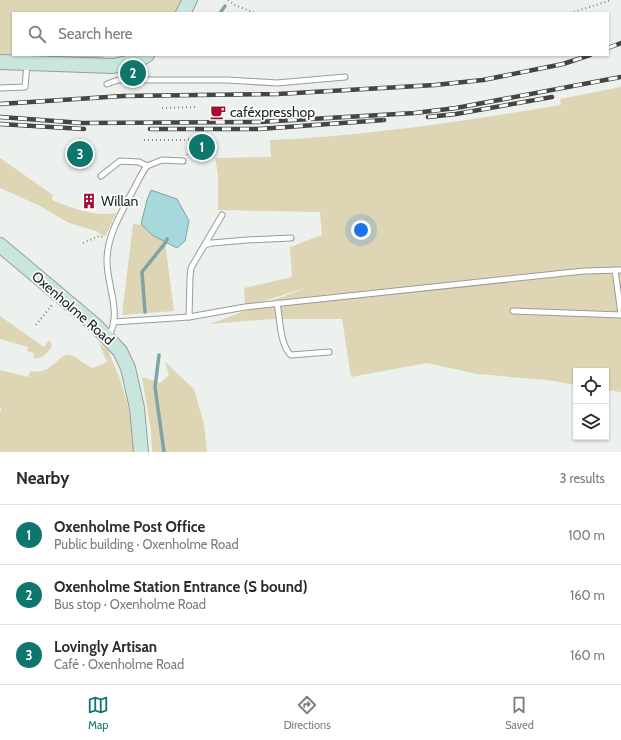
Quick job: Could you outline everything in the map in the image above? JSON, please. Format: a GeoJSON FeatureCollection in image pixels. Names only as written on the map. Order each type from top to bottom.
{"type":"FeatureCollection","features":[{"type":"Feature","properties":{"kind":"main road"},"geometry":{"type":"LineString","coordinates":[[184,12],[190,0]]}},
{"type":"Feature","properties":{"kind":"main road"},"geometry":{"type":"LineString","coordinates":[[0,62],[113,66],[136,61],[145,56]]}},
{"type":"Feature","properties":{"kind":"main road","name":"Oxenholme Road"},"geometry":{"type":"LineString","coordinates":[[0,245],[108,337],[120,351],[128,368],[137,408],[142,452]]}},
{"type":"Feature","properties":{"kind":"lane"},"geometry":{"type":"LineString","coordinates":[[0,88],[25,87],[27,64]]}},
{"type":"Feature","properties":{"kind":"lane"},"geometry":{"type":"LineString","coordinates":[[107,84],[118,80],[227,80],[277,83],[345,77]]}},
{"type":"Feature","properties":{"kind":"lane"},"geometry":{"type":"LineString","coordinates":[[108,337],[114,322],[114,306],[107,262],[110,239],[117,220],[146,166],[162,160],[183,161]]}},
{"type":"Feature","properties":{"kind":"lane"},"geometry":{"type":"LineString","coordinates":[[102,176],[120,161],[139,162],[146,166]]}},
{"type":"Feature","properties":{"kind":"lane"},"geometry":{"type":"LineString","coordinates":[[189,317],[191,268],[222,215]]}},
{"type":"Feature","properties":{"kind":"lane"},"geometry":{"type":"LineString","coordinates":[[205,245],[247,240],[291,238]]}},
{"type":"Feature","properties":{"kind":"lane"},"geometry":{"type":"LineString","coordinates":[[513,312],[621,314],[614,270]]}},
{"type":"Feature","properties":{"kind":"lane"},"geometry":{"type":"LineString","coordinates":[[114,322],[189,317],[277,303],[521,278],[621,270]]}},
{"type":"Feature","properties":{"kind":"lane"},"geometry":{"type":"LineString","coordinates":[[277,303],[283,341],[287,352],[291,355],[329,352]]}},
{"type":"Feature","properties":{"kind":"path"},"geometry":{"type":"LineString","coordinates":[[228,0],[235,5],[253,12]]}},
{"type":"Feature","properties":{"kind":"path"},"geometry":{"type":"LineString","coordinates":[[573,12],[612,0]]}},
{"type":"Feature","properties":{"kind":"path"},"geometry":{"type":"LineString","coordinates":[[162,108],[196,107]]}},
{"type":"Feature","properties":{"kind":"path"},"geometry":{"type":"LineString","coordinates":[[183,161],[189,151],[189,137]]}},
{"type":"Feature","properties":{"kind":"path"},"geometry":{"type":"LineString","coordinates":[[144,140],[189,140]]}},
{"type":"Feature","properties":{"kind":"path"},"geometry":{"type":"LineString","coordinates":[[187,154],[196,154]]}},
{"type":"Feature","properties":{"kind":"path"},"geometry":{"type":"LineString","coordinates":[[83,243],[99,236],[103,237]]}},
{"type":"Feature","properties":{"kind":"path"},"geometry":{"type":"LineString","coordinates":[[36,325],[55,300]]}},
{"type":"Feature","properties":{"kind":"shaded area"},"geometry":{"type":"Polygon","coordinates":[[[0,0],[187,0],[180,12],[12,12],[12,55],[0,55],[0,0]]]}},
{"type":"Feature","properties":{"kind":"shaded area"},"geometry":{"type":"Polygon","coordinates":[[[25,56],[104,56],[100,59],[25,56]]]}},
{"type":"Feature","properties":{"kind":"shaded area"},"geometry":{"type":"Polygon","coordinates":[[[621,87],[621,392],[609,390],[609,368],[573,368],[573,384],[547,380],[477,374],[427,363],[351,377],[342,319],[273,319],[210,324],[308,287],[245,307],[244,288],[292,277],[290,247],[322,235],[320,212],[218,210],[218,175],[215,158],[271,157],[270,140],[343,135],[488,117],[561,105],[560,99],[621,87]]]}},
{"type":"Feature","properties":{"kind":"shaded area"},"geometry":{"type":"Polygon","coordinates":[[[0,158],[53,195],[52,200],[75,209],[92,213],[116,213],[106,235],[105,236],[99,234],[99,232],[69,223],[38,205],[0,188],[0,158]]]}},
{"type":"Feature","properties":{"kind":"shaded area"},"geometry":{"type":"Polygon","coordinates":[[[133,224],[163,227],[174,311],[122,315],[133,224]]]}},
{"type":"Feature","properties":{"kind":"shaded area"},"geometry":{"type":"Polygon","coordinates":[[[0,316],[44,347],[48,341],[50,341],[52,346],[44,355],[39,358],[33,358],[34,353],[27,351],[28,347],[0,339],[0,316]]]}},
{"type":"Feature","properties":{"kind":"shaded area"},"geometry":{"type":"Polygon","coordinates":[[[99,343],[108,350],[120,379],[128,406],[135,452],[0,452],[0,412],[2,409],[0,408],[0,370],[28,377],[30,371],[38,372],[45,370],[64,356],[68,355],[74,356],[87,366],[93,368],[107,362],[99,343]]]}},
{"type":"Feature","properties":{"kind":"shaded area"},"geometry":{"type":"Polygon","coordinates":[[[165,362],[194,389],[204,424],[207,452],[152,452],[151,431],[142,377],[160,383],[169,375],[165,362]]]}},
{"type":"Feature","properties":{"kind":"water"},"geometry":{"type":"Polygon","coordinates":[[[151,190],[177,199],[189,221],[185,241],[177,248],[152,235],[141,224],[151,190]]]}},
{"type":"Feature","properties":{"kind":"waterway"},"geometry":{"type":"LineString","coordinates":[[221,12],[225,6]]}},
{"type":"Feature","properties":{"kind":"waterway"},"geometry":{"type":"LineString","coordinates":[[145,312],[142,272],[167,239]]}},
{"type":"Feature","properties":{"kind":"waterway"},"geometry":{"type":"LineString","coordinates":[[159,355],[155,387],[164,452]]}},
{"type":"Feature","properties":{"kind":"railway"},"geometry":{"type":"LineString","coordinates":[[609,48],[621,43]]}},
{"type":"Feature","properties":{"kind":"railway"},"geometry":{"type":"LineString","coordinates":[[0,104],[123,96],[278,94],[435,85],[483,80],[563,64],[587,56]]}},
{"type":"Feature","properties":{"kind":"railway"},"geometry":{"type":"LineString","coordinates":[[0,117],[82,123],[259,122],[415,113],[456,108],[621,77]]}},
{"type":"Feature","properties":{"kind":"railway"},"geometry":{"type":"LineString","coordinates":[[428,117],[456,114],[552,97]]}},
{"type":"Feature","properties":{"kind":"railway"},"geometry":{"type":"LineString","coordinates":[[150,129],[259,129],[384,120]]}},
{"type":"Feature","properties":{"kind":"railway"},"geometry":{"type":"LineString","coordinates":[[0,124],[84,129]]}},
{"type":"Feature","properties":{"kind":"place","name":"Oxenholme Station Entrance (S bound)"},"geometry":{"type":"Point","coordinates":[133,73]}},
{"type":"Feature","properties":{"kind":"place","name":"caféxpresshop"},"geometry":{"type":"Point","coordinates":[218,112]}},
{"type":"Feature","properties":{"kind":"place","name":"Oxenholme Post Office"},"geometry":{"type":"Point","coordinates":[202,147]}},
{"type":"Feature","properties":{"kind":"place","name":"Lovingly Artisan"},"geometry":{"type":"Point","coordinates":[80,154]}},
{"type":"Feature","properties":{"kind":"place","name":"Willan"},"geometry":{"type":"Point","coordinates":[89,201]}}]}
